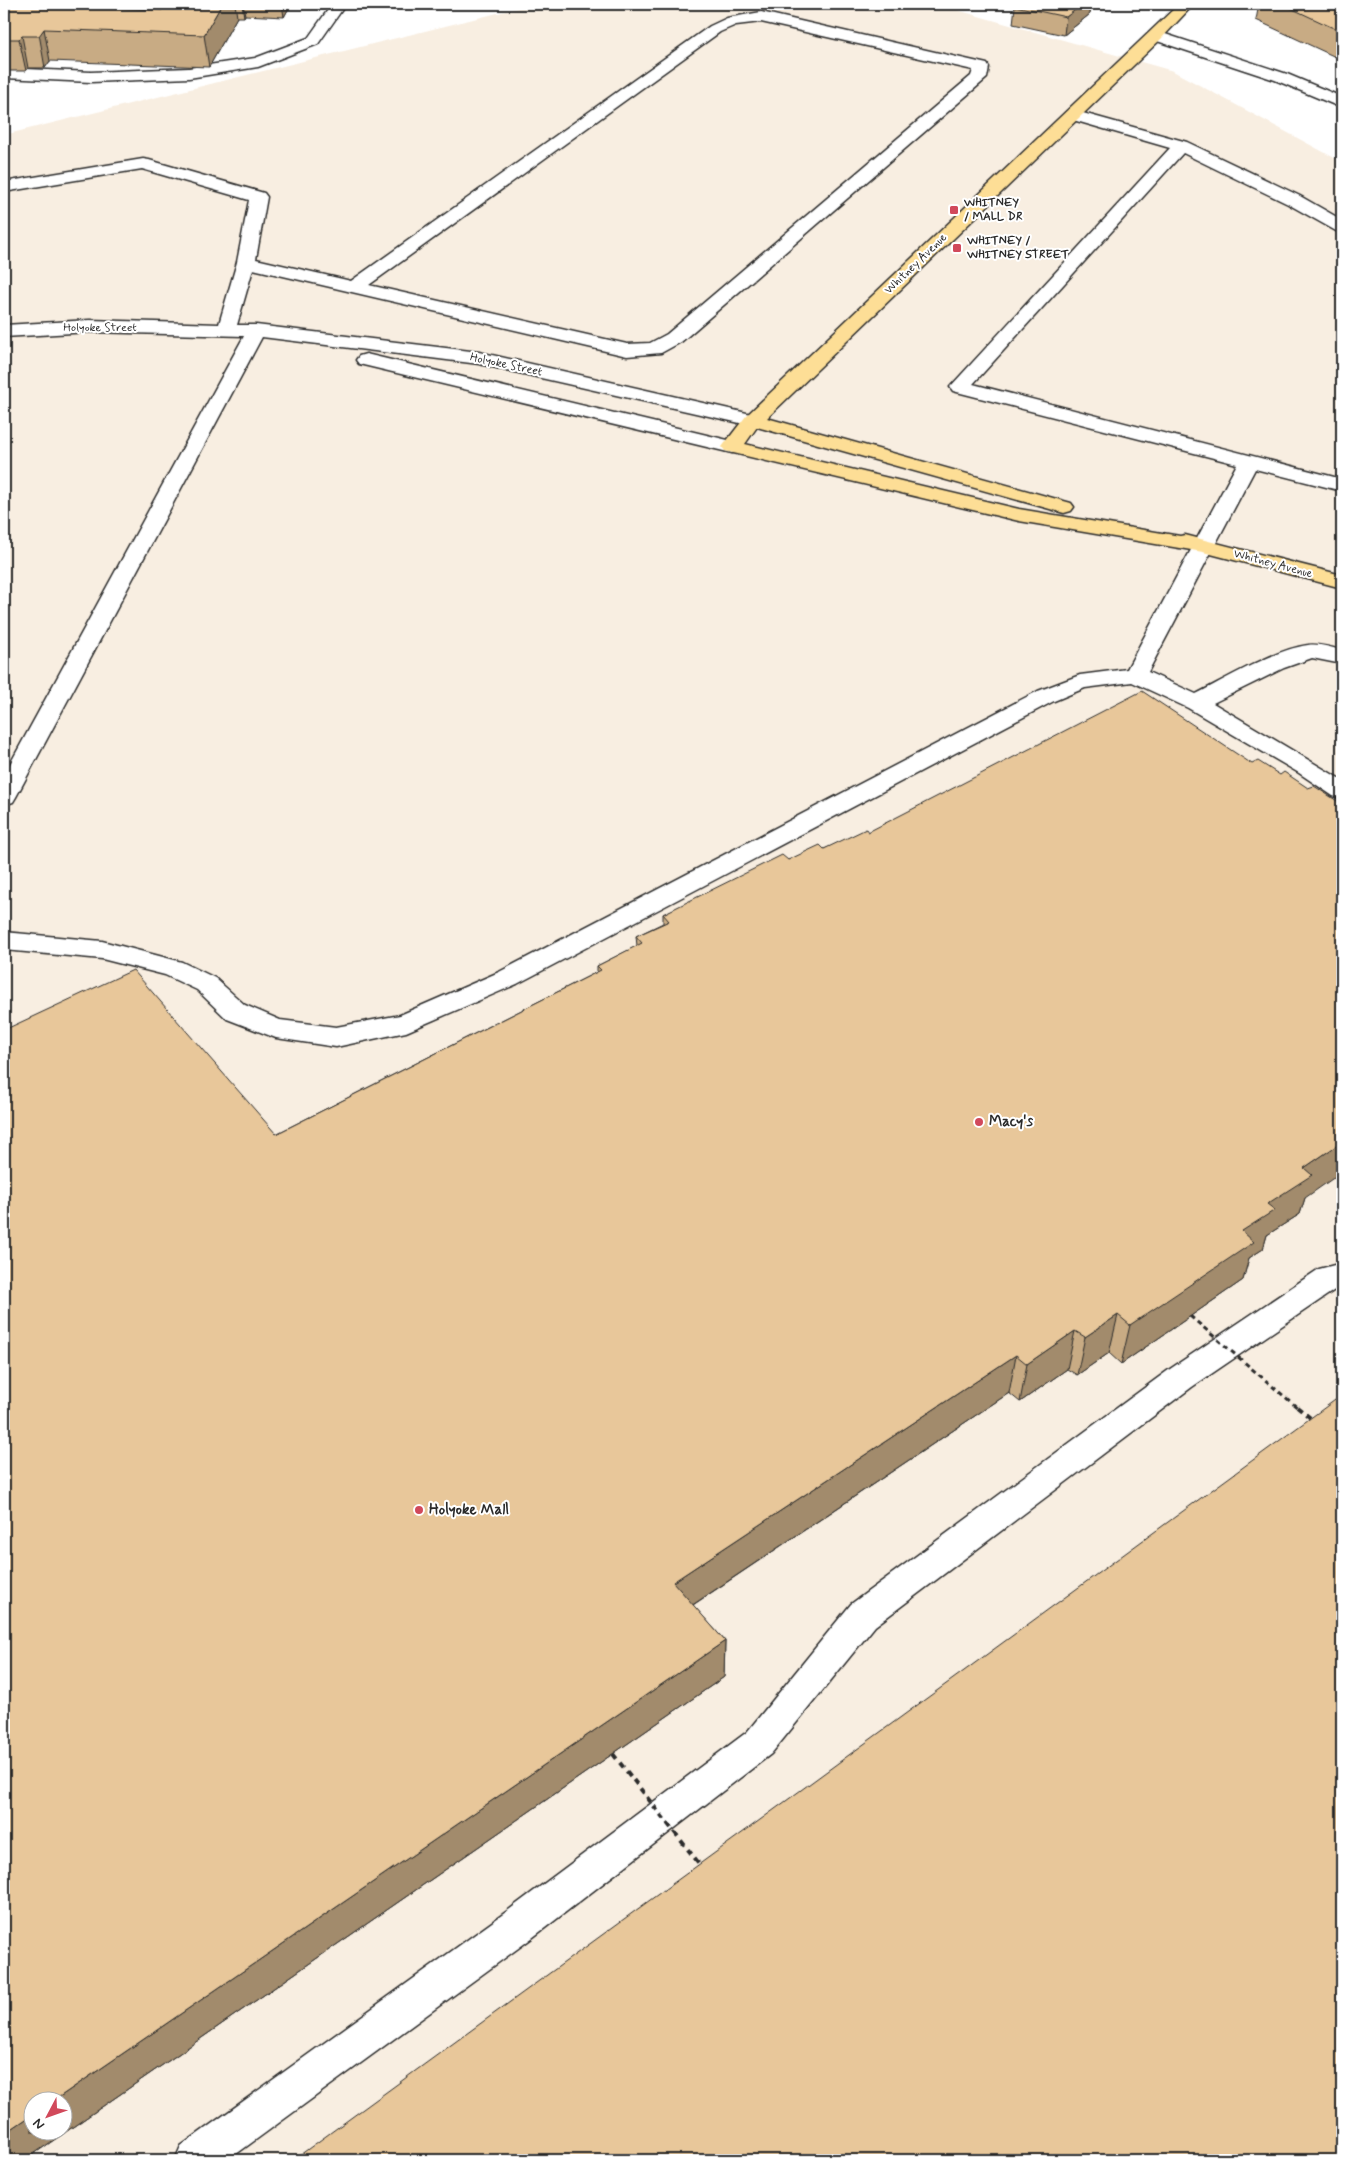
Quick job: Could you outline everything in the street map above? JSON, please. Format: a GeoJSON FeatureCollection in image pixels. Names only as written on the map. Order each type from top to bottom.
{"type":"FeatureCollection","features":[{"type":"Feature","properties":{"kind":"main road","name":"Whitney Avenue"},"geometry":{"type":"LineString","coordinates":[[1187,4],[1156,36],[753,420],[732,447],[1019,515],[1204,546]]}},
{"type":"Feature","properties":{"kind":"main road","name":"Whitney Avenue"},"geometry":{"type":"LineString","coordinates":[[753,420],[1204,546],[1342,582]]}},
{"type":"Feature","properties":{"kind":"street"},"geometry":{"type":"LineString","coordinates":[[4,73],[91,76],[189,73],[258,62],[313,41],[339,4]]}},
{"type":"Feature","properties":{"kind":"street"},"geometry":{"type":"LineString","coordinates":[[246,262],[354,288],[627,350],[654,349],[674,338],[978,78],[980,67],[761,17],[732,21],[715,29],[354,288]]}},
{"type":"Feature","properties":{"kind":"street"},"geometry":{"type":"LineString","coordinates":[[1156,36],[1282,77],[1342,104]]}},
{"type":"Feature","properties":{"kind":"street"},"geometry":{"type":"LineString","coordinates":[[1072,115],[1181,146],[1294,200],[1342,227]]}},
{"type":"Feature","properties":{"kind":"street"},"geometry":{"type":"LineString","coordinates":[[1181,146],[960,387],[1342,485]]}},
{"type":"Feature","properties":{"kind":"street"},"geometry":{"type":"LineString","coordinates":[[4,187],[143,164],[258,197],[246,262],[226,331]]}},
{"type":"Feature","properties":{"kind":"street","name":"Holyoke Street"},"geometry":{"type":"LineString","coordinates":[[4,331],[90,326],[256,331],[479,358],[753,420]]}},
{"type":"Feature","properties":{"kind":"street"},"geometry":{"type":"LineString","coordinates":[[4,797],[256,331]]}},
{"type":"Feature","properties":{"kind":"street","name":"Holyoke Street"},"geometry":{"type":"LineString","coordinates":[[256,331],[359,358],[732,447]]}},
{"type":"Feature","properties":{"kind":"street"},"geometry":{"type":"LineString","coordinates":[[1136,675],[1249,461]]}},
{"type":"Feature","properties":{"kind":"street"},"geometry":{"type":"LineString","coordinates":[[1196,704],[1276,663],[1310,651],[1342,657]]}},
{"type":"Feature","properties":{"kind":"street"},"geometry":{"type":"LineString","coordinates":[[4,941],[102,950],[173,968],[206,984],[236,1012],[276,1029],[336,1037],[406,1023],[508,978],[1046,696],[1080,682],[1136,675],[1196,704],[1306,768],[1342,792]]}},
{"type":"Feature","properties":{"kind":"street"},"geometry":{"type":"LineString","coordinates":[[195,2160],[519,1925],[759,1743],[863,1615],[1181,1378],[1330,1277],[1342,1274]]}},
{"type":"Feature","properties":{"kind":"path"},"geometry":{"type":"LineString","coordinates":[[1190,1316],[1322,1427]]}},
{"type":"Feature","properties":{"kind":"path"},"geometry":{"type":"LineString","coordinates":[[613,1754],[704,1870]]}},
{"type":"Feature","properties":{"kind":"shaded area","name":"Holyoke Mall"},"geometry":{"type":"Polygon","coordinates":[[[534,4],[936,4],[1173,71],[1342,162],[1342,2160],[4,2160],[4,135],[534,4]]]}},
{"type":"Feature","properties":{"kind":"building"},"geometry":{"type":"Polygon","coordinates":[[[4,4],[162,10],[166,4],[222,4],[204,35],[44,29],[39,36],[4,39],[4,4]]]}},
{"type":"Feature","properties":{"kind":"building"},"geometry":{"type":"Polygon","coordinates":[[[1018,4],[1083,4],[1066,17],[1015,6],[1018,4]]]}},
{"type":"Feature","properties":{"kind":"building"},"geometry":{"type":"Polygon","coordinates":[[[1282,4],[1342,4],[1342,32],[1282,4]]]}},
{"type":"Feature","properties":{"kind":"building","name":"Holyoke Mall"},"geometry":{"type":"Polygon","coordinates":[[[1142,691],[1252,764],[1258,761],[1280,775],[1284,772],[1308,788],[1314,786],[1342,804],[1342,1142],[1304,1168],[1312,1175],[1267,1204],[1275,1210],[1242,1231],[1254,1242],[1130,1325],[1118,1315],[1085,1337],[1075,1331],[1027,1364],[1016,1355],[673,1582],[725,1641],[67,2092],[22,2092],[22,2122],[4,2134],[4,1030],[133,970],[276,1134],[601,970],[597,966],[642,943],[636,936],[669,921],[663,914],[782,855],[788,860],[820,845],[824,849],[866,829],[868,832],[1142,691]]]}},
{"type":"Feature","properties":{"kind":"building"},"geometry":{"type":"Polygon","coordinates":[[[1342,1395],[1342,2160],[293,2160],[749,1828],[1342,1395]]]}},
{"type":"Feature","properties":{"kind":"place","name":"WHITNEY / MALL DR"},"geometry":{"type":"Point","coordinates":[954,210]}},
{"type":"Feature","properties":{"kind":"place","name":"WHITNEY / WHITNEY STREET"},"geometry":{"type":"Point","coordinates":[957,248]}},
{"type":"Feature","properties":{"kind":"place","name":"Macy's"},"geometry":{"type":"Point","coordinates":[979,1122]}},
{"type":"Feature","properties":{"kind":"place","name":"Holyoke Mall"},"geometry":{"type":"Point","coordinates":[419,1510]}}]}
